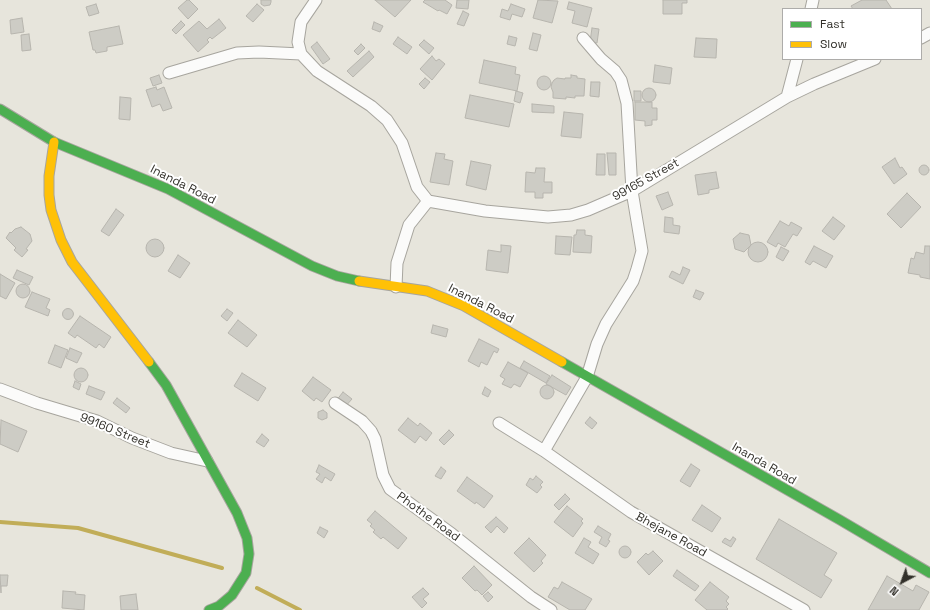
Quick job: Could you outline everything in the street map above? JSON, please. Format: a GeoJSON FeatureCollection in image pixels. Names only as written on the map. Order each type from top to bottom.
{"type":"FeatureCollection","features":[{"type":"Feature","properties":{"kind":"street"},"geometry":{"type":"LineString","coordinates":[[316,0],[301,22],[298,42],[300,54],[316,71],[371,106],[387,120],[402,143],[417,187],[428,201],[409,226],[397,263],[396,287]]}},
{"type":"Feature","properties":{"kind":"street"},"geometry":{"type":"LineString","coordinates":[[544,451],[587,377],[603,330],[633,281],[642,251],[632,191],[627,102],[615,70],[601,59],[583,38]]}},
{"type":"Feature","properties":{"kind":"street"},"geometry":{"type":"LineString","coordinates":[[169,73],[237,53],[259,52],[300,54]]}},
{"type":"Feature","properties":{"kind":"street"},"geometry":{"type":"LineString","coordinates":[[786,97],[797,60]]}},
{"type":"Feature","properties":{"kind":"street","name":"99165 Street"},"geometry":{"type":"LineString","coordinates":[[428,201],[485,211],[548,217],[570,215],[588,210],[632,191],[786,97],[873,60]]}},
{"type":"Feature","properties":{"kind":"street","name":"Inanda Road"},"geometry":{"type":"LineString","coordinates":[[0,109],[54,142],[168,189],[282,252],[312,266],[337,276],[368,283],[427,291],[464,306],[491,320],[587,377],[840,520],[930,573]]}},
{"type":"Feature","properties":{"kind":"street"},"geometry":{"type":"LineString","coordinates":[[54,142],[48,195],[51,210],[61,240],[72,262],[166,385],[236,513],[247,538],[249,554],[246,573],[232,595],[219,606],[209,610]]}},
{"type":"Feature","properties":{"kind":"street","name":"99160 Street"},"geometry":{"type":"LineString","coordinates":[[0,389],[37,403],[97,421],[132,438],[171,453],[208,461]]}},
{"type":"Feature","properties":{"kind":"street","name":"Phothe Road"},"geometry":{"type":"LineString","coordinates":[[336,403],[362,421],[371,431],[376,439],[383,475],[390,489],[452,534],[531,597],[551,610]]}},
{"type":"Feature","properties":{"kind":"street","name":"Bhejane Road"},"geometry":{"type":"LineString","coordinates":[[499,423],[544,451],[630,512],[804,610]]}},
{"type":"Feature","properties":{"kind":"building"},"geometry":{"type":"Polygon","coordinates":[[[189,0],[198,9],[188,19],[178,8],[189,0]]]}},
{"type":"Feature","properties":{"kind":"building"},"geometry":{"type":"Polygon","coordinates":[[[261,0],[271,0],[270,5],[264,6],[261,4],[261,0]]]}},
{"type":"Feature","properties":{"kind":"building"},"geometry":{"type":"Polygon","coordinates":[[[375,0],[411,0],[395,17],[375,0]]]}},
{"type":"Feature","properties":{"kind":"building"},"geometry":{"type":"Polygon","coordinates":[[[425,0],[445,0],[452,5],[447,14],[439,10],[438,11],[423,2],[425,0]]]}},
{"type":"Feature","properties":{"kind":"building"},"geometry":{"type":"Polygon","coordinates":[[[457,0],[469,0],[468,9],[456,8],[457,0]]]}},
{"type":"Feature","properties":{"kind":"building"},"geometry":{"type":"Polygon","coordinates":[[[538,0],[558,1],[552,23],[533,18],[538,0]]]}},
{"type":"Feature","properties":{"kind":"building"},"geometry":{"type":"Polygon","coordinates":[[[663,0],[687,0],[687,3],[682,3],[682,14],[663,14],[663,0]]]}},
{"type":"Feature","properties":{"kind":"building"},"geometry":{"type":"Polygon","coordinates":[[[862,0],[886,0],[891,8],[852,8],[851,6],[862,0]]]}},
{"type":"Feature","properties":{"kind":"building"},"geometry":{"type":"Polygon","coordinates":[[[569,2],[592,8],[587,27],[572,23],[575,11],[567,9],[569,2]]]}},
{"type":"Feature","properties":{"kind":"building"},"geometry":{"type":"Polygon","coordinates":[[[96,4],[99,13],[89,16],[86,7],[96,4]]]}},
{"type":"Feature","properties":{"kind":"building"},"geometry":{"type":"Polygon","coordinates":[[[257,4],[264,10],[253,22],[246,16],[257,4]]]}},
{"type":"Feature","properties":{"kind":"building"},"geometry":{"type":"Polygon","coordinates":[[[511,4],[525,9],[522,17],[512,14],[510,20],[500,17],[502,9],[508,11],[511,4]]]}},
{"type":"Feature","properties":{"kind":"building"},"geometry":{"type":"Polygon","coordinates":[[[463,11],[469,14],[464,26],[457,24],[463,11]]]}},
{"type":"Feature","properties":{"kind":"building"},"geometry":{"type":"Polygon","coordinates":[[[22,18],[24,32],[11,34],[10,20],[22,18]]]}},
{"type":"Feature","properties":{"kind":"building"},"geometry":{"type":"Polygon","coordinates":[[[219,19],[226,28],[212,39],[210,37],[207,40],[209,42],[198,52],[183,35],[199,21],[207,29],[219,19]]]}},
{"type":"Feature","properties":{"kind":"building"},"geometry":{"type":"Polygon","coordinates":[[[181,21],[185,25],[176,34],[172,30],[181,21]]]}},
{"type":"Feature","properties":{"kind":"building"},"geometry":{"type":"Polygon","coordinates":[[[374,22],[383,26],[380,32],[372,29],[374,22]]]}},
{"type":"Feature","properties":{"kind":"building"},"geometry":{"type":"Polygon","coordinates":[[[119,26],[123,44],[107,47],[107,51],[96,53],[95,50],[93,50],[89,32],[119,26]]]}},
{"type":"Feature","properties":{"kind":"building"},"geometry":{"type":"Polygon","coordinates":[[[592,28],[599,29],[597,43],[590,42],[592,28]]]}},
{"type":"Feature","properties":{"kind":"building"},"geometry":{"type":"Polygon","coordinates":[[[533,33],[541,35],[537,51],[529,49],[533,33]]]}},
{"type":"Feature","properties":{"kind":"building"},"geometry":{"type":"Polygon","coordinates":[[[29,34],[31,50],[22,51],[21,35],[29,34]]]}},
{"type":"Feature","properties":{"kind":"building"},"geometry":{"type":"Polygon","coordinates":[[[509,36],[517,38],[515,46],[507,44],[509,36]]]}},
{"type":"Feature","properties":{"kind":"building"},"geometry":{"type":"Polygon","coordinates":[[[398,37],[412,47],[407,54],[393,44],[398,37]]]}},
{"type":"Feature","properties":{"kind":"building"},"geometry":{"type":"Polygon","coordinates":[[[696,38],[717,39],[716,58],[694,57],[696,38]]]}},
{"type":"Feature","properties":{"kind":"building"},"geometry":{"type":"Polygon","coordinates":[[[424,40],[434,48],[429,54],[419,45],[424,40]]]}},
{"type":"Feature","properties":{"kind":"building"},"geometry":{"type":"Polygon","coordinates":[[[317,42],[330,59],[323,64],[311,47],[317,42]]]}},
{"type":"Feature","properties":{"kind":"building"},"geometry":{"type":"Polygon","coordinates":[[[361,44],[365,48],[358,55],[354,51],[361,44]]]}},
{"type":"Feature","properties":{"kind":"building"},"geometry":{"type":"Polygon","coordinates":[[[369,51],[374,57],[353,77],[347,71],[369,51]]]}},
{"type":"Feature","properties":{"kind":"building"},"geometry":{"type":"Polygon","coordinates":[[[432,56],[436,61],[439,59],[445,64],[432,80],[420,69],[432,56]]]}},
{"type":"Feature","properties":{"kind":"building"},"geometry":{"type":"Polygon","coordinates":[[[484,60],[516,67],[515,74],[520,75],[517,91],[479,83],[484,60]]]}},
{"type":"Feature","properties":{"kind":"building"},"geometry":{"type":"Polygon","coordinates":[[[655,65],[672,68],[670,84],[653,82],[655,65]]]}},
{"type":"Feature","properties":{"kind":"building"},"geometry":{"type":"Polygon","coordinates":[[[159,75],[162,83],[153,86],[150,78],[159,75]]]}},
{"type":"Feature","properties":{"kind":"building"},"geometry":{"type":"Polygon","coordinates":[[[571,75],[577,76],[577,78],[585,79],[584,96],[575,96],[575,98],[566,97],[566,99],[553,98],[551,87],[554,80],[557,78],[571,78],[571,75]]]}},
{"type":"Feature","properties":{"kind":"building"},"geometry":{"type":"Polygon","coordinates":[[[544,76],[549,78],[551,83],[549,88],[544,90],[539,88],[537,83],[539,78],[544,76]]]}},
{"type":"Feature","properties":{"kind":"building"},"geometry":{"type":"Polygon","coordinates":[[[425,78],[430,82],[424,89],[419,84],[425,78]]]}},
{"type":"Feature","properties":{"kind":"building"},"geometry":{"type":"Polygon","coordinates":[[[591,82],[600,82],[599,97],[590,96],[591,82]]]}},
{"type":"Feature","properties":{"kind":"building"},"geometry":{"type":"Polygon","coordinates":[[[156,87],[157,90],[164,87],[172,108],[163,111],[160,104],[152,107],[146,90],[156,87]]]}},
{"type":"Feature","properties":{"kind":"building"},"geometry":{"type":"Polygon","coordinates":[[[649,88],[654,90],[656,95],[654,100],[649,102],[644,100],[642,95],[644,90],[649,88]]]}},
{"type":"Feature","properties":{"kind":"building"},"geometry":{"type":"Polygon","coordinates":[[[516,91],[523,93],[520,103],[514,101],[516,91]]]}},
{"type":"Feature","properties":{"kind":"building"},"geometry":{"type":"Polygon","coordinates":[[[634,91],[641,91],[641,101],[634,101],[634,91]]]}},
{"type":"Feature","properties":{"kind":"building"},"geometry":{"type":"Polygon","coordinates":[[[470,95],[514,104],[509,127],[465,118],[470,95]]]}},
{"type":"Feature","properties":{"kind":"building"},"geometry":{"type":"Polygon","coordinates":[[[120,97],[131,98],[130,120],[119,119],[120,97]]]}},
{"type":"Feature","properties":{"kind":"building"},"geometry":{"type":"Polygon","coordinates":[[[635,102],[652,102],[652,108],[657,108],[657,120],[652,120],[652,125],[645,126],[645,121],[635,120],[635,102]]]}},
{"type":"Feature","properties":{"kind":"building"},"geometry":{"type":"Polygon","coordinates":[[[532,104],[554,106],[554,113],[532,112],[532,104]]]}},
{"type":"Feature","properties":{"kind":"building"},"geometry":{"type":"Polygon","coordinates":[[[564,112],[583,114],[581,138],[561,136],[564,112]]]}},
{"type":"Feature","properties":{"kind":"building"},"geometry":{"type":"Polygon","coordinates":[[[436,153],[445,154],[444,159],[453,161],[449,185],[430,182],[436,153]]]}},
{"type":"Feature","properties":{"kind":"building"},"geometry":{"type":"Polygon","coordinates":[[[607,153],[616,153],[616,175],[609,175],[607,153]]]}},
{"type":"Feature","properties":{"kind":"building"},"geometry":{"type":"Polygon","coordinates":[[[597,154],[605,154],[605,175],[596,175],[597,154]]]}},
{"type":"Feature","properties":{"kind":"building"},"geometry":{"type":"Polygon","coordinates":[[[895,158],[900,168],[902,167],[907,174],[894,184],[882,167],[895,158]]]}},
{"type":"Feature","properties":{"kind":"building"},"geometry":{"type":"Polygon","coordinates":[[[471,161],[491,165],[486,190],[466,185],[471,161]]]}},
{"type":"Feature","properties":{"kind":"building"},"geometry":{"type":"Polygon","coordinates":[[[922,165],[926,165],[928,166],[928,174],[922,175],[919,172],[919,168],[922,165]]]}},
{"type":"Feature","properties":{"kind":"building"},"geometry":{"type":"Polygon","coordinates":[[[536,168],[545,168],[544,182],[552,182],[552,193],[543,193],[543,198],[535,198],[535,192],[525,192],[526,172],[535,173],[536,168]]]}},
{"type":"Feature","properties":{"kind":"building"},"geometry":{"type":"Polygon","coordinates":[[[716,172],[719,188],[709,190],[709,193],[698,195],[695,175],[716,172]]]}},
{"type":"Feature","properties":{"kind":"building"},"geometry":{"type":"Polygon","coordinates":[[[668,192],[673,205],[662,210],[656,196],[668,192]]]}},
{"type":"Feature","properties":{"kind":"building"},"geometry":{"type":"Polygon","coordinates":[[[907,193],[921,207],[901,228],[887,214],[907,193]]]}},
{"type":"Feature","properties":{"kind":"building"},"geometry":{"type":"Polygon","coordinates":[[[116,209],[124,215],[109,236],[101,231],[116,209]]]}},
{"type":"Feature","properties":{"kind":"building"},"geometry":{"type":"Polygon","coordinates":[[[665,217],[673,218],[673,225],[680,226],[679,234],[664,232],[665,217]]]}},
{"type":"Feature","properties":{"kind":"building"},"geometry":{"type":"Polygon","coordinates":[[[833,217],[845,226],[834,240],[822,231],[833,217]]]}},
{"type":"Feature","properties":{"kind":"building"},"geometry":{"type":"Polygon","coordinates":[[[780,221],[789,226],[791,222],[802,228],[797,236],[793,234],[785,247],[778,243],[776,247],[767,242],[780,221]]]}},
{"type":"Feature","properties":{"kind":"building"},"geometry":{"type":"Polygon","coordinates":[[[21,227],[30,234],[32,241],[26,249],[28,250],[22,257],[14,250],[16,248],[6,238],[10,232],[11,233],[15,229],[21,227]]]}},
{"type":"Feature","properties":{"kind":"building"},"geometry":{"type":"Polygon","coordinates":[[[577,230],[585,230],[585,235],[592,236],[591,253],[573,252],[574,235],[576,235],[577,230]]]}},
{"type":"Feature","properties":{"kind":"building"},"geometry":{"type":"Polygon","coordinates":[[[740,233],[749,235],[751,245],[744,252],[735,249],[733,239],[740,233]]]}},
{"type":"Feature","properties":{"kind":"building"},"geometry":{"type":"Polygon","coordinates":[[[556,236],[572,237],[570,255],[555,254],[556,236]]]}},
{"type":"Feature","properties":{"kind":"building"},"geometry":{"type":"Polygon","coordinates":[[[155,239],[161,242],[164,248],[161,254],[155,257],[149,254],[146,248],[149,242],[155,239]]]}},
{"type":"Feature","properties":{"kind":"building"},"geometry":{"type":"Polygon","coordinates":[[[758,242],[765,245],[768,252],[765,259],[758,262],[751,259],[748,252],[751,245],[758,242]]]}},
{"type":"Feature","properties":{"kind":"building"},"geometry":{"type":"Polygon","coordinates":[[[501,245],[511,246],[508,273],[486,270],[488,250],[501,252],[501,245]]]}},
{"type":"Feature","properties":{"kind":"building"},"geometry":{"type":"Polygon","coordinates":[[[814,246],[833,256],[826,268],[813,261],[810,265],[805,262],[814,246]]]}},
{"type":"Feature","properties":{"kind":"building"},"geometry":{"type":"Polygon","coordinates":[[[925,246],[930,246],[930,279],[920,277],[920,275],[908,273],[911,258],[914,259],[916,252],[924,254],[925,246]]]}},
{"type":"Feature","properties":{"kind":"building"},"geometry":{"type":"Polygon","coordinates":[[[781,247],[789,251],[783,261],[776,257],[781,247]]]}},
{"type":"Feature","properties":{"kind":"building"},"geometry":{"type":"Polygon","coordinates":[[[178,255],[190,263],[180,278],[168,271],[178,255]]]}},
{"type":"Feature","properties":{"kind":"building"},"geometry":{"type":"Polygon","coordinates":[[[683,267],[690,270],[683,284],[669,277],[672,271],[680,275],[683,267]]]}},
{"type":"Feature","properties":{"kind":"building"},"geometry":{"type":"Polygon","coordinates":[[[17,270],[33,277],[29,285],[13,278],[17,270]]]}},
{"type":"Feature","properties":{"kind":"building"},"geometry":{"type":"Polygon","coordinates":[[[0,274],[15,283],[6,299],[0,296],[0,274]]]}},
{"type":"Feature","properties":{"kind":"building"},"geometry":{"type":"Polygon","coordinates":[[[23,284],[28,286],[30,291],[28,296],[23,298],[18,296],[16,291],[18,286],[23,284]]]}},
{"type":"Feature","properties":{"kind":"building"},"geometry":{"type":"Polygon","coordinates":[[[696,290],[704,293],[700,300],[693,297],[696,290]]]}},
{"type":"Feature","properties":{"kind":"building"},"geometry":{"type":"Polygon","coordinates":[[[32,292],[50,299],[46,308],[50,310],[48,316],[25,307],[32,292]]]}},
{"type":"Feature","properties":{"kind":"building"},"geometry":{"type":"Polygon","coordinates":[[[68,308],[72,310],[74,314],[72,318],[68,320],[64,318],[62,314],[64,310],[68,308]]]}},
{"type":"Feature","properties":{"kind":"building"},"geometry":{"type":"Polygon","coordinates":[[[227,309],[233,313],[227,321],[221,316],[227,309]]]}},
{"type":"Feature","properties":{"kind":"building"},"geometry":{"type":"Polygon","coordinates":[[[80,316],[111,337],[104,348],[99,344],[96,348],[77,335],[75,338],[68,333],[80,316]]]}},
{"type":"Feature","properties":{"kind":"building"},"geometry":{"type":"Polygon","coordinates":[[[238,320],[257,335],[247,347],[228,333],[238,320]]]}},
{"type":"Feature","properties":{"kind":"building"},"geometry":{"type":"Polygon","coordinates":[[[433,325],[448,329],[446,337],[431,333],[433,325]]]}},
{"type":"Feature","properties":{"kind":"building"},"geometry":{"type":"Polygon","coordinates":[[[479,339],[499,349],[497,353],[494,351],[487,365],[481,362],[479,367],[468,361],[479,339]]]}},
{"type":"Feature","properties":{"kind":"building"},"geometry":{"type":"Polygon","coordinates":[[[55,345],[68,350],[61,368],[48,363],[55,345]]]}},
{"type":"Feature","properties":{"kind":"building"},"geometry":{"type":"Polygon","coordinates":[[[70,348],[82,353],[77,363],[66,358],[70,348]]]}},
{"type":"Feature","properties":{"kind":"building"},"geometry":{"type":"Polygon","coordinates":[[[524,361],[550,376],[546,383],[520,368],[524,361]]]}},
{"type":"Feature","properties":{"kind":"building"},"geometry":{"type":"Polygon","coordinates":[[[508,362],[528,373],[520,387],[514,384],[511,388],[502,384],[505,379],[500,376],[508,362]]]}},
{"type":"Feature","properties":{"kind":"building"},"geometry":{"type":"Polygon","coordinates":[[[78,368],[84,368],[88,372],[88,378],[84,382],[78,382],[74,378],[74,372],[78,368]]]}},
{"type":"Feature","properties":{"kind":"building"},"geometry":{"type":"Polygon","coordinates":[[[242,373],[266,388],[258,401],[234,386],[242,373]]]}},
{"type":"Feature","properties":{"kind":"building"},"geometry":{"type":"Polygon","coordinates":[[[552,375],[571,387],[566,395],[546,384],[552,375]]]}},
{"type":"Feature","properties":{"kind":"building"},"geometry":{"type":"Polygon","coordinates":[[[313,377],[331,390],[322,402],[316,398],[314,401],[302,391],[313,377]]]}},
{"type":"Feature","properties":{"kind":"building"},"geometry":{"type":"Polygon","coordinates":[[[75,381],[81,384],[79,390],[73,387],[75,381]]]}},
{"type":"Feature","properties":{"kind":"building"},"geometry":{"type":"Polygon","coordinates":[[[547,385],[552,387],[554,392],[552,397],[547,399],[542,397],[540,392],[542,387],[547,385]]]}},
{"type":"Feature","properties":{"kind":"building"},"geometry":{"type":"Polygon","coordinates":[[[89,386],[105,392],[101,400],[86,394],[89,386]]]}},
{"type":"Feature","properties":{"kind":"building"},"geometry":{"type":"Polygon","coordinates":[[[485,387],[491,391],[488,397],[482,394],[485,387]]]}},
{"type":"Feature","properties":{"kind":"building"},"geometry":{"type":"Polygon","coordinates":[[[343,392],[352,399],[344,408],[336,401],[343,392]]]}},
{"type":"Feature","properties":{"kind":"building"},"geometry":{"type":"Polygon","coordinates":[[[117,398],[130,408],[126,413],[113,403],[117,398]]]}},
{"type":"Feature","properties":{"kind":"building"},"geometry":{"type":"Polygon","coordinates":[[[323,410],[327,413],[327,418],[322,420],[318,418],[318,412],[323,410]]]}},
{"type":"Feature","properties":{"kind":"building"},"geometry":{"type":"Polygon","coordinates":[[[590,417],[597,423],[592,429],[585,423],[590,417]]]}},
{"type":"Feature","properties":{"kind":"building"},"geometry":{"type":"Polygon","coordinates":[[[408,418],[418,426],[420,423],[432,433],[426,441],[420,436],[415,443],[398,430],[408,418]]]}},
{"type":"Feature","properties":{"kind":"building"},"geometry":{"type":"Polygon","coordinates":[[[1,420],[27,431],[18,452],[0,444],[1,420]]]}},
{"type":"Feature","properties":{"kind":"building"},"geometry":{"type":"Polygon","coordinates":[[[449,430],[454,435],[444,445],[439,440],[449,430]]]}},
{"type":"Feature","properties":{"kind":"building"},"geometry":{"type":"Polygon","coordinates":[[[262,434],[269,440],[264,447],[256,442],[262,434]]]}},
{"type":"Feature","properties":{"kind":"building"},"geometry":{"type":"Polygon","coordinates":[[[691,464],[700,470],[690,487],[680,481],[691,464]]]}},
{"type":"Feature","properties":{"kind":"building"},"geometry":{"type":"Polygon","coordinates":[[[319,465],[335,474],[331,481],[325,477],[322,483],[316,479],[320,474],[316,472],[319,465]]]}},
{"type":"Feature","properties":{"kind":"building"},"geometry":{"type":"Polygon","coordinates":[[[441,467],[446,471],[441,479],[435,476],[441,467]]]}},
{"type":"Feature","properties":{"kind":"building"},"geometry":{"type":"Polygon","coordinates":[[[536,476],[543,482],[540,485],[542,487],[537,493],[526,485],[530,478],[533,480],[536,476]]]}},
{"type":"Feature","properties":{"kind":"building"},"geometry":{"type":"Polygon","coordinates":[[[467,477],[493,496],[484,508],[476,502],[475,504],[457,491],[467,477]]]}},
{"type":"Feature","properties":{"kind":"building"},"geometry":{"type":"Polygon","coordinates":[[[565,494],[570,499],[559,510],[554,505],[565,494]]]}},
{"type":"Feature","properties":{"kind":"building"},"geometry":{"type":"Polygon","coordinates":[[[702,505],[721,518],[712,532],[692,520],[702,505]]]}},
{"type":"Feature","properties":{"kind":"building"},"geometry":{"type":"Polygon","coordinates":[[[567,506],[583,519],[581,521],[583,523],[573,537],[554,522],[567,506]]]}},
{"type":"Feature","properties":{"kind":"building"},"geometry":{"type":"Polygon","coordinates":[[[375,511],[407,538],[398,549],[383,537],[381,539],[373,532],[375,530],[370,526],[372,524],[367,520],[375,511]]]}},
{"type":"Feature","properties":{"kind":"building"},"geometry":{"type":"Polygon","coordinates":[[[496,517],[508,528],[504,533],[497,526],[491,533],[485,527],[496,517]]]}},
{"type":"Feature","properties":{"kind":"building"},"geometry":{"type":"Polygon","coordinates":[[[779,519],[837,553],[824,575],[832,580],[821,598],[756,559],[779,519]]]}},
{"type":"Feature","properties":{"kind":"building"},"geometry":{"type":"Polygon","coordinates":[[[598,526],[611,534],[608,540],[610,541],[606,547],[599,543],[602,537],[594,532],[598,526]]]}},
{"type":"Feature","properties":{"kind":"building"},"geometry":{"type":"Polygon","coordinates":[[[320,527],[328,531],[324,538],[317,533],[320,527]]]}},
{"type":"Feature","properties":{"kind":"building"},"geometry":{"type":"Polygon","coordinates":[[[733,537],[736,539],[731,547],[722,542],[725,538],[730,541],[733,537]]]}},
{"type":"Feature","properties":{"kind":"building"},"geometry":{"type":"Polygon","coordinates":[[[529,538],[546,555],[541,561],[543,563],[534,572],[514,553],[529,538]]]}},
{"type":"Feature","properties":{"kind":"building"},"geometry":{"type":"Polygon","coordinates":[[[584,538],[591,542],[588,547],[599,554],[593,564],[575,553],[584,538]]]}},
{"type":"Feature","properties":{"kind":"building"},"geometry":{"type":"Polygon","coordinates":[[[623,546],[627,546],[631,552],[627,558],[623,558],[619,554],[619,550],[623,546]]]}},
{"type":"Feature","properties":{"kind":"building"},"geometry":{"type":"Polygon","coordinates":[[[653,551],[663,561],[649,575],[637,562],[646,553],[648,555],[653,551]]]}},
{"type":"Feature","properties":{"kind":"building"},"geometry":{"type":"Polygon","coordinates":[[[474,566],[492,585],[482,595],[477,590],[475,591],[462,578],[474,566]]]}},
{"type":"Feature","properties":{"kind":"building"},"geometry":{"type":"Polygon","coordinates":[[[677,570],[699,586],[695,591],[673,576],[677,570]]]}},
{"type":"Feature","properties":{"kind":"building"},"geometry":{"type":"Polygon","coordinates":[[[0,575],[8,575],[7,586],[1,586],[1,593],[0,575]]]}},
{"type":"Feature","properties":{"kind":"building"},"geometry":{"type":"Polygon","coordinates":[[[887,576],[913,591],[916,585],[929,592],[919,610],[868,610],[887,576]]]}},
{"type":"Feature","properties":{"kind":"building"},"geometry":{"type":"Polygon","coordinates":[[[562,582],[592,599],[585,610],[570,610],[548,597],[554,587],[558,589],[562,582]]]}},
{"type":"Feature","properties":{"kind":"building"},"geometry":{"type":"Polygon","coordinates":[[[710,582],[729,597],[726,601],[729,604],[726,607],[728,609],[727,610],[707,610],[695,600],[710,582]]]}},
{"type":"Feature","properties":{"kind":"building"},"geometry":{"type":"Polygon","coordinates":[[[423,588],[429,594],[423,599],[427,603],[422,608],[412,597],[423,588]]]}},
{"type":"Feature","properties":{"kind":"building"},"geometry":{"type":"Polygon","coordinates":[[[63,591],[76,592],[75,594],[85,595],[84,610],[62,608],[63,591]]]}},
{"type":"Feature","properties":{"kind":"building"},"geometry":{"type":"Polygon","coordinates":[[[488,592],[493,597],[488,602],[483,596],[488,592]]]}},
{"type":"Feature","properties":{"kind":"building"},"geometry":{"type":"Polygon","coordinates":[[[136,594],[138,610],[121,610],[120,596],[136,594]]]}},
{"type":"Feature","properties":{"kind":"waterway"},"geometry":{"type":"LineString","coordinates":[[0,522],[78,528],[222,568]]}},
{"type":"Feature","properties":{"kind":"waterway"},"geometry":{"type":"LineString","coordinates":[[257,588],[300,610]]}},
{"type":"Feature","properties":{"kind":"traffic: fast"},"geometry":{"type":"LineString","coordinates":[[0,109],[54,142],[168,189],[312,266],[337,276],[359,281]]}},
{"type":"Feature","properties":{"kind":"traffic: fast"},"geometry":{"type":"LineString","coordinates":[[149,362],[166,385],[237,513],[247,538],[249,554],[246,573],[232,595],[219,606],[209,610]]}},
{"type":"Feature","properties":{"kind":"traffic: fast"},"geometry":{"type":"LineString","coordinates":[[562,362],[840,520],[930,573]]}},
{"type":"Feature","properties":{"kind":"traffic: slow"},"geometry":{"type":"LineString","coordinates":[[54,142],[49,176],[49,195],[51,210],[61,240],[72,262],[149,362]]}},
{"type":"Feature","properties":{"kind":"traffic: slow"},"geometry":{"type":"LineString","coordinates":[[359,281],[427,291],[464,306],[562,362]]}}]}
